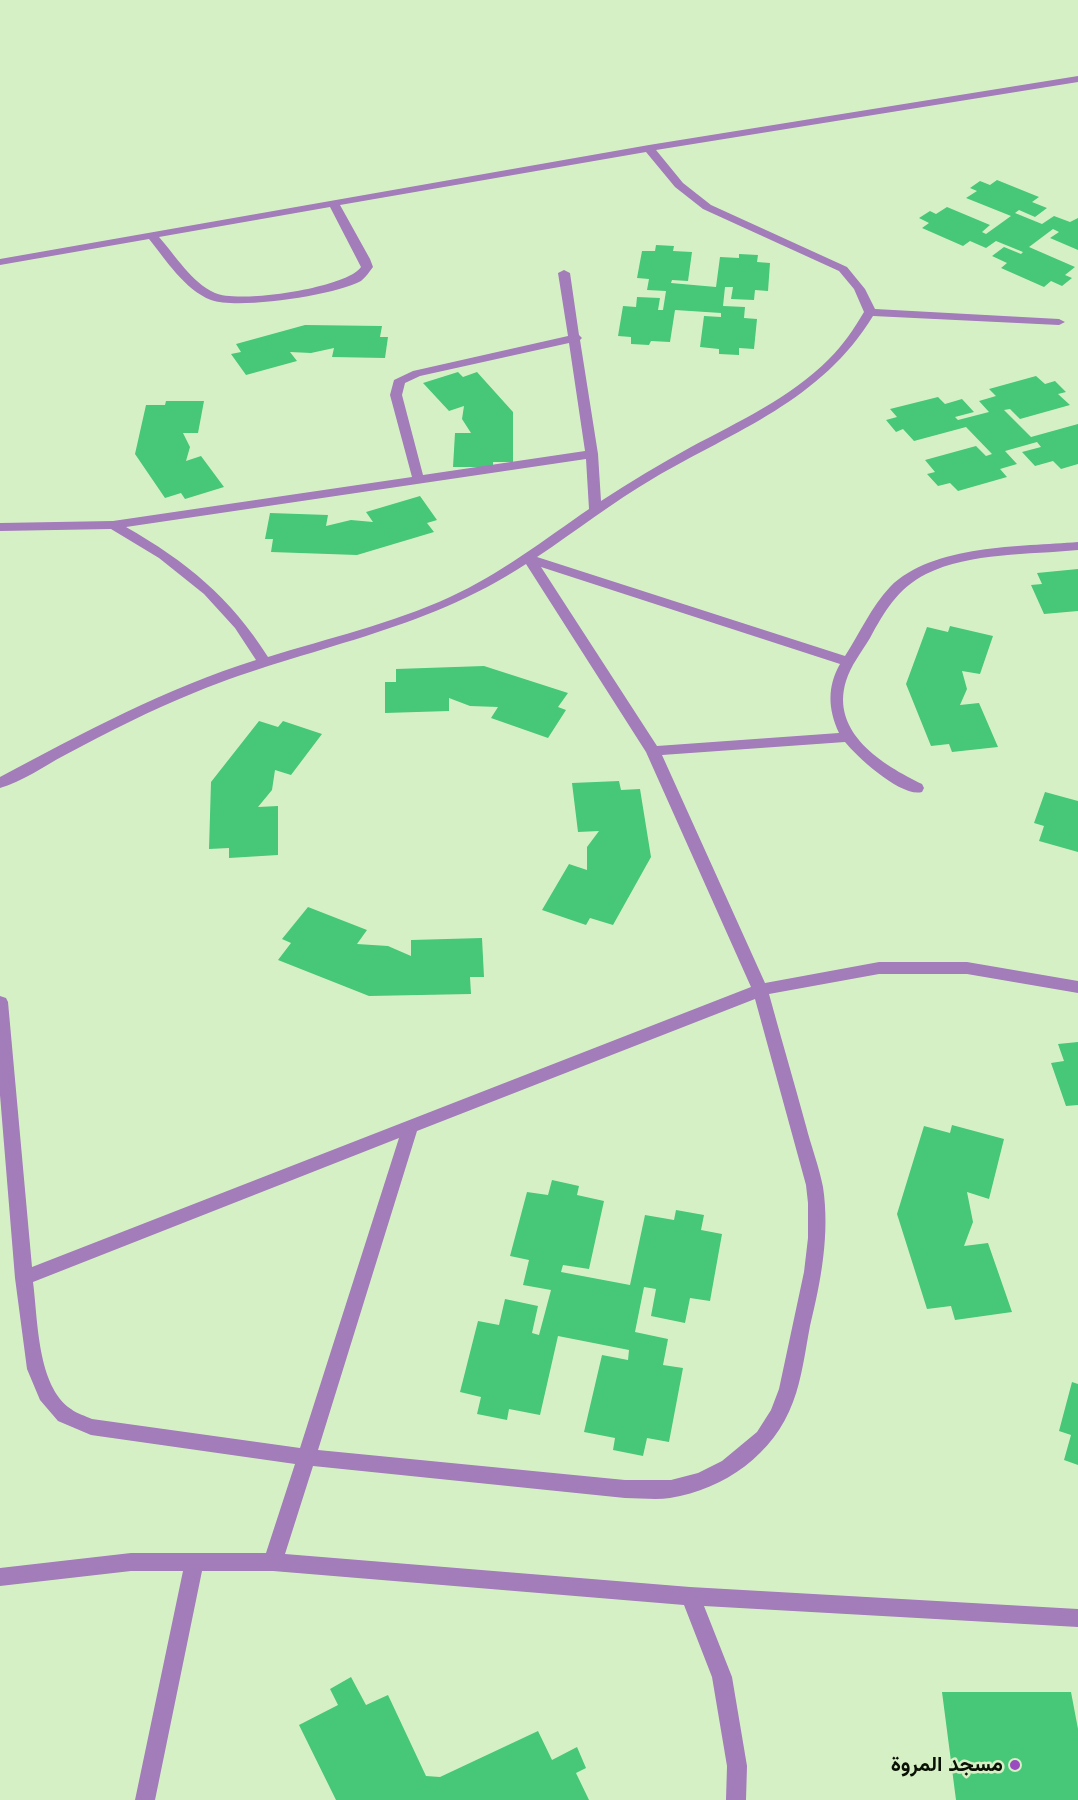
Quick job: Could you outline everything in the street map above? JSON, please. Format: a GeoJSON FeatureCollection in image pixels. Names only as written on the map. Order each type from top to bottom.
{"type":"FeatureCollection","features":[{"type":"Feature","properties":{"kind":"street"},"geometry":{"type":"LineString","coordinates":[[0,262],[649,148],[1078,79]]}},
{"type":"Feature","properties":{"kind":"street"},"geometry":{"type":"LineString","coordinates":[[0,783],[171,697],[264,662],[399,623],[456,599],[529,559],[595,509],[798,391],[846,348],[862,328],[870,312],[865,297],[856,282],[843,269],[725,218],[707,207],[679,184],[649,148]]}},
{"type":"Feature","properties":{"kind":"street"},"geometry":{"type":"LineString","coordinates":[[152,236],[203,292],[226,300],[255,300],[339,285],[363,275],[367,267],[364,259],[334,204]]}},
{"type":"Feature","properties":{"kind":"street"},"geometry":{"type":"LineString","coordinates":[[564,273],[576,338],[592,454],[595,509]]}},
{"type":"Feature","properties":{"kind":"street"},"geometry":{"type":"LineString","coordinates":[[870,312],[1059,322]]}},
{"type":"Feature","properties":{"kind":"street"},"geometry":{"type":"LineString","coordinates":[[418,478],[396,395],[395,388],[399,382],[417,373],[576,338]]}},
{"type":"Feature","properties":{"kind":"street"},"geometry":{"type":"LineString","coordinates":[[0,527],[113,525],[592,454]]}},
{"type":"Feature","properties":{"kind":"street"},"geometry":{"type":"LineString","coordinates":[[113,525],[160,551],[202,583],[237,620],[264,662]]}},
{"type":"Feature","properties":{"kind":"street"},"geometry":{"type":"LineString","coordinates":[[917,788],[876,766],[860,753],[848,737],[839,719],[836,701],[839,683],[877,611],[890,594],[908,579],[924,570],[962,559],[1078,546]]}},
{"type":"Feature","properties":{"kind":"street"},"geometry":{"type":"LineString","coordinates":[[529,559],[849,662]]}},
{"type":"Feature","properties":{"kind":"street"},"geometry":{"type":"LineString","coordinates":[[0,1002],[3,1065],[24,1278],[36,1369],[46,1394],[64,1415],[91,1427],[308,1457],[625,1490],[670,1489],[711,1478],[747,1455],[773,1425],[787,1389],[812,1279],[818,1226],[814,1185],[760,990],[653,751],[529,559]]}},
{"type":"Feature","properties":{"kind":"street"},"geometry":{"type":"LineString","coordinates":[[653,751],[848,737]]}},
{"type":"Feature","properties":{"kind":"street"},"geometry":{"type":"LineString","coordinates":[[24,1278],[760,990],[890,968],[967,968],[1078,987]]}},
{"type":"Feature","properties":{"kind":"street"},"geometry":{"type":"LineString","coordinates":[[273,1562],[411,1125]]}},
{"type":"Feature","properties":{"kind":"street"},"geometry":{"type":"LineString","coordinates":[[145,1800],[195,1561]]}},
{"type":"Feature","properties":{"kind":"street"},"geometry":{"type":"LineString","coordinates":[[0,1577],[131,1562],[273,1562],[690,1596],[1078,1618]]}},
{"type":"Feature","properties":{"kind":"street"},"geometry":{"type":"LineString","coordinates":[[690,1596],[722,1677],[737,1766],[736,1800]]}},
{"type":"Feature","properties":{"kind":"building"},"geometry":{"type":"Polygon","coordinates":[[[997,180],[1039,197],[1032,202],[1047,208],[1035,217],[1019,210],[1015,213],[1042,224],[1054,216],[1070,222],[1078,218],[1078,250],[1050,238],[1059,232],[1053,229],[1029,247],[1075,267],[1065,275],[1072,278],[1062,286],[1051,281],[1044,287],[1001,268],[1007,263],[992,256],[1004,247],[1021,254],[1023,252],[996,241],[986,248],[970,241],[963,246],[922,228],[929,223],[919,218],[930,211],[936,214],[947,207],[990,225],[982,232],[986,234],[1011,216],[966,198],[977,191],[970,188],[980,181],[990,185],[997,180]]]}},
{"type":"Feature","properties":{"kind":"building"},"geometry":{"type":"Polygon","coordinates":[[[656,245],[674,246],[673,251],[692,252],[688,281],[672,280],[671,283],[716,287],[720,257],[739,258],[739,254],[758,255],[757,262],[770,263],[768,291],[755,290],[754,300],[731,299],[733,287],[725,287],[723,306],[745,307],[744,318],[757,319],[754,349],[739,348],[739,355],[719,354],[719,349],[700,347],[704,316],[721,317],[721,313],[675,310],[670,342],[651,341],[649,345],[631,344],[631,337],[618,336],[623,306],[636,307],[637,297],[660,298],[658,310],[663,310],[666,291],[647,290],[649,279],[637,278],[642,251],[655,251],[656,245]]]}},
{"type":"Feature","properties":{"kind":"building"},"geometry":{"type":"Polygon","coordinates":[[[305,325],[382,326],[380,337],[388,337],[385,358],[332,357],[334,348],[311,353],[290,352],[297,361],[246,375],[231,354],[241,352],[236,344],[305,325]]]}},
{"type":"Feature","properties":{"kind":"building"},"geometry":{"type":"Polygon","coordinates":[[[458,372],[463,377],[477,372],[513,412],[513,462],[493,462],[493,467],[453,467],[455,433],[471,433],[462,419],[464,406],[449,411],[423,383],[458,372]]]}},
{"type":"Feature","properties":{"kind":"building"},"geometry":{"type":"Polygon","coordinates":[[[1036,376],[1045,384],[1055,381],[1066,392],[1058,394],[1070,405],[1020,419],[1010,409],[1004,410],[1031,437],[1078,424],[1078,464],[1061,469],[1053,461],[1035,466],[1022,452],[1041,447],[1037,442],[1005,451],[1017,464],[1000,469],[1007,477],[958,491],[950,483],[938,486],[927,474],[935,472],[925,460],[976,446],[986,456],[992,454],[966,427],[914,441],[903,429],[896,432],[886,420],[897,417],[890,409],[938,397],[945,404],[962,399],[974,412],[955,417],[958,420],[989,412],[979,401],[996,396],[989,389],[1036,376]]]}},
{"type":"Feature","properties":{"kind":"building"},"geometry":{"type":"Polygon","coordinates":[[[166,401],[204,401],[198,433],[183,433],[190,447],[186,461],[201,456],[224,487],[185,499],[181,493],[165,498],[135,454],[146,405],[165,405],[166,401]]]}},
{"type":"Feature","properties":{"kind":"building"},"geometry":{"type":"Polygon","coordinates":[[[420,496],[437,520],[427,523],[434,532],[357,555],[271,552],[273,539],[265,539],[270,513],[328,515],[326,526],[351,520],[373,522],[366,512],[420,496]]]}},
{"type":"Feature","properties":{"kind":"building"},"geometry":{"type":"Polygon","coordinates":[[[1078,569],[1078,611],[1044,614],[1031,585],[1042,584],[1037,573],[1078,569]]]}},
{"type":"Feature","properties":{"kind":"building"},"geometry":{"type":"Polygon","coordinates":[[[950,626],[993,636],[980,674],[962,671],[967,689],[960,705],[979,703],[998,747],[952,752],[949,744],[931,746],[906,684],[927,627],[948,632],[950,626]]]}},
{"type":"Feature","properties":{"kind":"building"},"geometry":{"type":"Polygon","coordinates":[[[484,666],[568,693],[558,707],[566,710],[548,738],[491,718],[498,707],[470,706],[449,698],[449,711],[385,713],[385,682],[396,682],[396,669],[484,666]]]}},
{"type":"Feature","properties":{"kind":"building"},"geometry":{"type":"Polygon","coordinates":[[[259,721],[278,727],[283,721],[322,734],[291,775],[275,770],[272,790],[258,807],[278,806],[278,855],[229,858],[229,848],[209,849],[211,782],[259,721]]]}},
{"type":"Feature","properties":{"kind":"building"},"geometry":{"type":"Polygon","coordinates":[[[619,781],[621,790],[640,789],[651,857],[613,925],[590,918],[586,925],[542,910],[569,864],[587,870],[587,847],[599,831],[578,832],[572,783],[619,781]]]}},
{"type":"Feature","properties":{"kind":"building"},"geometry":{"type":"Polygon","coordinates":[[[1045,792],[1078,801],[1078,852],[1039,841],[1044,826],[1034,823],[1045,792]]]}},
{"type":"Feature","properties":{"kind":"building"},"geometry":{"type":"Polygon","coordinates":[[[308,907],[367,930],[357,944],[388,946],[411,956],[411,940],[482,938],[484,977],[470,977],[471,994],[369,996],[278,960],[291,943],[282,939],[308,907]]]}},
{"type":"Feature","properties":{"kind":"building"},"geometry":{"type":"Polygon","coordinates":[[[1078,1042],[1078,1105],[1066,1106],[1051,1063],[1064,1061],[1058,1044],[1078,1042]]]}},
{"type":"Feature","properties":{"kind":"building"},"geometry":{"type":"Polygon","coordinates":[[[952,1125],[1004,1139],[989,1199],[967,1192],[973,1222],[964,1246],[988,1243],[1012,1312],[955,1320],[951,1306],[927,1309],[897,1214],[924,1126],[950,1133],[952,1125]]]}},
{"type":"Feature","properties":{"kind":"building"},"geometry":{"type":"Polygon","coordinates":[[[552,1180],[579,1186],[577,1195],[604,1201],[589,1269],[563,1265],[561,1272],[630,1285],[645,1215],[674,1220],[676,1210],[704,1215],[701,1230],[722,1234],[710,1301],[690,1298],[685,1323],[651,1316],[656,1289],[644,1287],[635,1332],[668,1339],[663,1365],[683,1368],[669,1442],[647,1438],[643,1456],[613,1450],[615,1438],[584,1432],[602,1355],[628,1360],[629,1350],[558,1336],[540,1415],[509,1409],[507,1420],[477,1414],[481,1397],[460,1392],[478,1321],[499,1325],[505,1299],[538,1306],[532,1333],[539,1335],[551,1290],[523,1285],[529,1260],[510,1256],[527,1192],[548,1195],[552,1180]]]}},
{"type":"Feature","properties":{"kind":"building"},"geometry":{"type":"Polygon","coordinates":[[[1072,1382],[1078,1384],[1078,1465],[1064,1460],[1071,1435],[1059,1431],[1072,1382]]]}},
{"type":"Feature","properties":{"kind":"building"},"geometry":{"type":"Polygon","coordinates":[[[351,1677],[366,1705],[388,1695],[426,1776],[440,1777],[538,1731],[552,1760],[577,1747],[586,1768],[576,1773],[589,1800],[336,1800],[299,1725],[338,1705],[330,1689],[351,1677]]]}},
{"type":"Feature","properties":{"kind":"building","name":"مسجد المروة"},"geometry":{"type":"Polygon","coordinates":[[[942,1692],[1071,1692],[1078,1729],[1078,1800],[956,1800],[942,1692]]]}},
{"type":"Feature","properties":{"kind":"place","name":"مسجد المروة"},"geometry":{"type":"Point","coordinates":[1015,1765]}}]}
